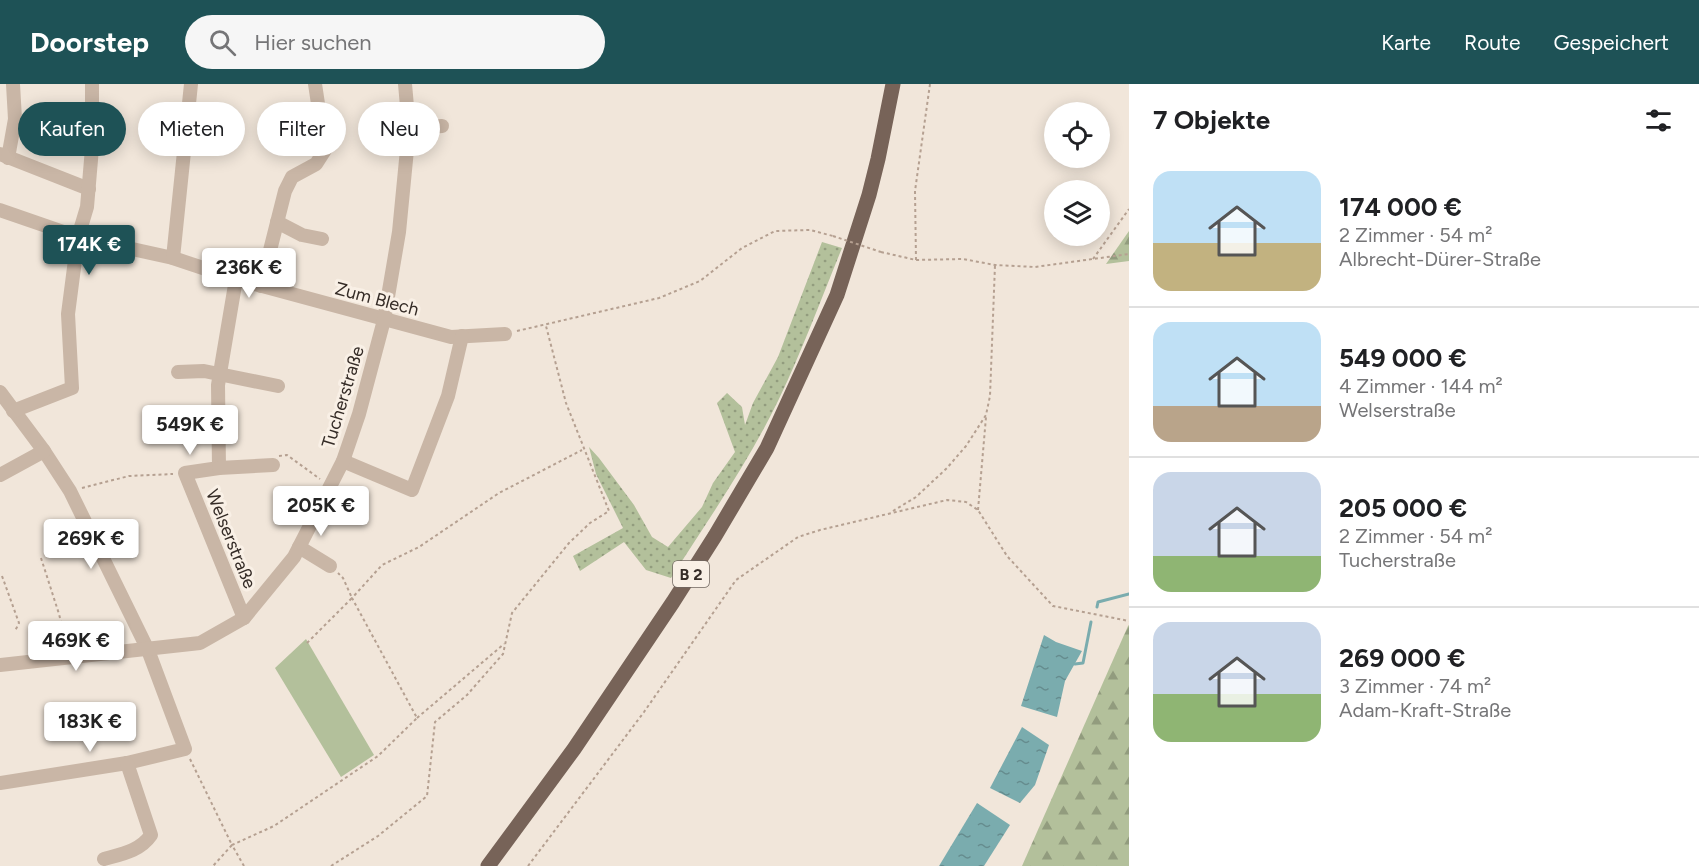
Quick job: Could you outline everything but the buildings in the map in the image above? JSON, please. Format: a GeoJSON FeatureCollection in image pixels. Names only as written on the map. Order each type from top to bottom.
{"type":"FeatureCollection","features":[{"type":"Feature","properties":{"kind":"main road","name":"B 2"},"geometry":{"type":"LineString","coordinates":[[488,866],[574,748],[673,602],[767,448],[837,296],[858,234],[876,168],[893,84]]}},
{"type":"Feature","properties":{"kind":"street"},"geometry":{"type":"LineString","coordinates":[[13,84],[15,119],[4,156],[89,189]]}},
{"type":"Feature","properties":{"kind":"street"},"geometry":{"type":"LineString","coordinates":[[13,411],[72,388],[68,314],[78,237],[87,207],[89,189],[93,148],[92,84]]}},
{"type":"Feature","properties":{"kind":"street"},"geometry":{"type":"LineString","coordinates":[[173,258],[190,84]]}},
{"type":"Feature","properties":{"kind":"street"},"geometry":{"type":"LineString","coordinates":[[261,286],[285,191],[292,177],[316,164],[325,150],[315,84]]}},
{"type":"Feature","properties":{"kind":"street","name":"Tucherstraße"},"geometry":{"type":"LineString","coordinates":[[405,84],[407,102]]}},
{"type":"Feature","properties":{"kind":"street","name":"Tucherstraße"},"geometry":{"type":"LineString","coordinates":[[0,665],[200,643],[244,618],[294,557],[344,461],[359,414],[384,321],[399,232],[406,156]]}},
{"type":"Feature","properties":{"kind":"street","name":"Zum Blech"},"geometry":{"type":"LineString","coordinates":[[0,210],[78,237],[173,258],[236,279],[384,321],[451,337],[505,334]]}},
{"type":"Feature","properties":{"kind":"street"},"geometry":{"type":"LineString","coordinates":[[277,222],[302,235],[322,239]]}},
{"type":"Feature","properties":{"kind":"street","name":"Welserstraße"},"geometry":{"type":"LineString","coordinates":[[219,468],[218,385],[236,279]]}},
{"type":"Feature","properties":{"kind":"street"},"geometry":{"type":"LineString","coordinates":[[344,461],[412,490],[448,396],[462,336]]}},
{"type":"Feature","properties":{"kind":"street"},"geometry":{"type":"LineString","coordinates":[[178,372],[204,371],[278,386]]}},
{"type":"Feature","properties":{"kind":"street"},"geometry":{"type":"LineString","coordinates":[[0,392],[44,451],[70,491],[148,650],[185,749],[127,763],[0,783]]}},
{"type":"Feature","properties":{"kind":"street"},"geometry":{"type":"LineString","coordinates":[[0,475],[44,451]]}},
{"type":"Feature","properties":{"kind":"street","name":"Welserstraße"},"geometry":{"type":"LineString","coordinates":[[244,618],[185,473],[219,468],[273,465]]}},
{"type":"Feature","properties":{"kind":"street"},"geometry":{"type":"LineString","coordinates":[[299,547],[330,566]]}},
{"type":"Feature","properties":{"kind":"street"},"geometry":{"type":"LineString","coordinates":[[104,859],[132,851],[145,844],[151,835],[127,763]]}},
{"type":"Feature","properties":{"kind":"path"},"geometry":{"type":"LineString","coordinates":[[916,260],[915,191],[930,84]]}},
{"type":"Feature","properties":{"kind":"path"},"geometry":{"type":"LineString","coordinates":[[1093,259],[1129,209]]}},
{"type":"Feature","properties":{"kind":"path"},"geometry":{"type":"LineString","coordinates":[[505,334],[659,298],[700,281],[742,248],[775,231],[810,230],[881,252],[916,260],[963,259],[995,266],[1035,267],[1129,254]]}},
{"type":"Feature","properties":{"kind":"path"},"geometry":{"type":"LineString","coordinates":[[978,510],[986,415],[990,396],[995,266]]}},
{"type":"Feature","properties":{"kind":"path"},"geometry":{"type":"LineString","coordinates":[[331,866],[378,836],[427,796],[435,722],[467,695],[504,654],[512,613],[570,543],[590,523],[609,511],[566,403],[546,326]]}},
{"type":"Feature","properties":{"kind":"path"},"geometry":{"type":"LineString","coordinates":[[890,513],[916,497],[947,468],[966,446],[986,415]]}},
{"type":"Feature","properties":{"kind":"path"},"geometry":{"type":"LineString","coordinates":[[307,643],[382,565],[419,547],[499,493],[583,450]]}},
{"type":"Feature","properties":{"kind":"path"},"geometry":{"type":"LineString","coordinates":[[70,491],[129,476],[185,473]]}},
{"type":"Feature","properties":{"kind":"path"},"geometry":{"type":"LineString","coordinates":[[528,866],[644,712],[736,580],[798,537],[947,500],[966,502],[978,510],[1007,556],[1053,606],[1129,621]]}},
{"type":"Feature","properties":{"kind":"path"},"geometry":{"type":"LineString","coordinates":[[40,558],[59,614],[70,657]]}},
{"type":"Feature","properties":{"kind":"path"},"geometry":{"type":"LineString","coordinates":[[330,566],[343,578],[417,718]]}},
{"type":"Feature","properties":{"kind":"path"},"geometry":{"type":"LineString","coordinates":[[2,576],[19,623],[15,631]]}},
{"type":"Feature","properties":{"kind":"path"},"geometry":{"type":"LineString","coordinates":[[213,866],[232,845],[274,826],[378,756],[417,718],[506,643]]}},
{"type":"Feature","properties":{"kind":"path"},"geometry":{"type":"LineString","coordinates":[[185,749],[244,866]]}},
{"type":"Feature","properties":{"kind":"green space"},"geometry":{"type":"Polygon","coordinates":[[[1129,231],[1129,261],[1106,264],[1129,231]]]}},
{"type":"Feature","properties":{"kind":"green space"},"geometry":{"type":"Polygon","coordinates":[[[822,242],[842,248],[787,382],[741,469],[671,578],[646,570],[624,542],[580,571],[573,556],[623,528],[596,474],[589,447],[634,505],[652,537],[668,547],[702,507],[713,483],[735,452],[717,403],[727,393],[742,407],[745,425],[753,403],[778,357],[822,242]]]}},
{"type":"Feature","properties":{"kind":"green space"},"geometry":{"type":"Polygon","coordinates":[[[1128,626],[1129,866],[1022,866],[1128,626]]]}},
{"type":"Feature","properties":{"kind":"green space"},"geometry":{"type":"Polygon","coordinates":[[[306,639],[374,755],[341,777],[275,668],[306,639]]]}},
{"type":"Feature","properties":{"kind":"water"},"geometry":{"type":"Polygon","coordinates":[[[1044,635],[1082,651],[1065,681],[1057,717],[1021,706],[1044,635]]]}},
{"type":"Feature","properties":{"kind":"water"},"geometry":{"type":"Polygon","coordinates":[[[1022,727],[1049,745],[1035,785],[1020,803],[990,788],[1022,727]]]}},
{"type":"Feature","properties":{"kind":"water"},"geometry":{"type":"Polygon","coordinates":[[[977,803],[1010,825],[984,866],[939,866],[977,803]]]}},
{"type":"Feature","properties":{"kind":"waterway"},"geometry":{"type":"LineString","coordinates":[[1097,607],[1098,602],[1129,594]]}},
{"type":"Feature","properties":{"kind":"waterway"},"geometry":{"type":"LineString","coordinates":[[1075,664],[1083,663],[1091,622]]}}]}
